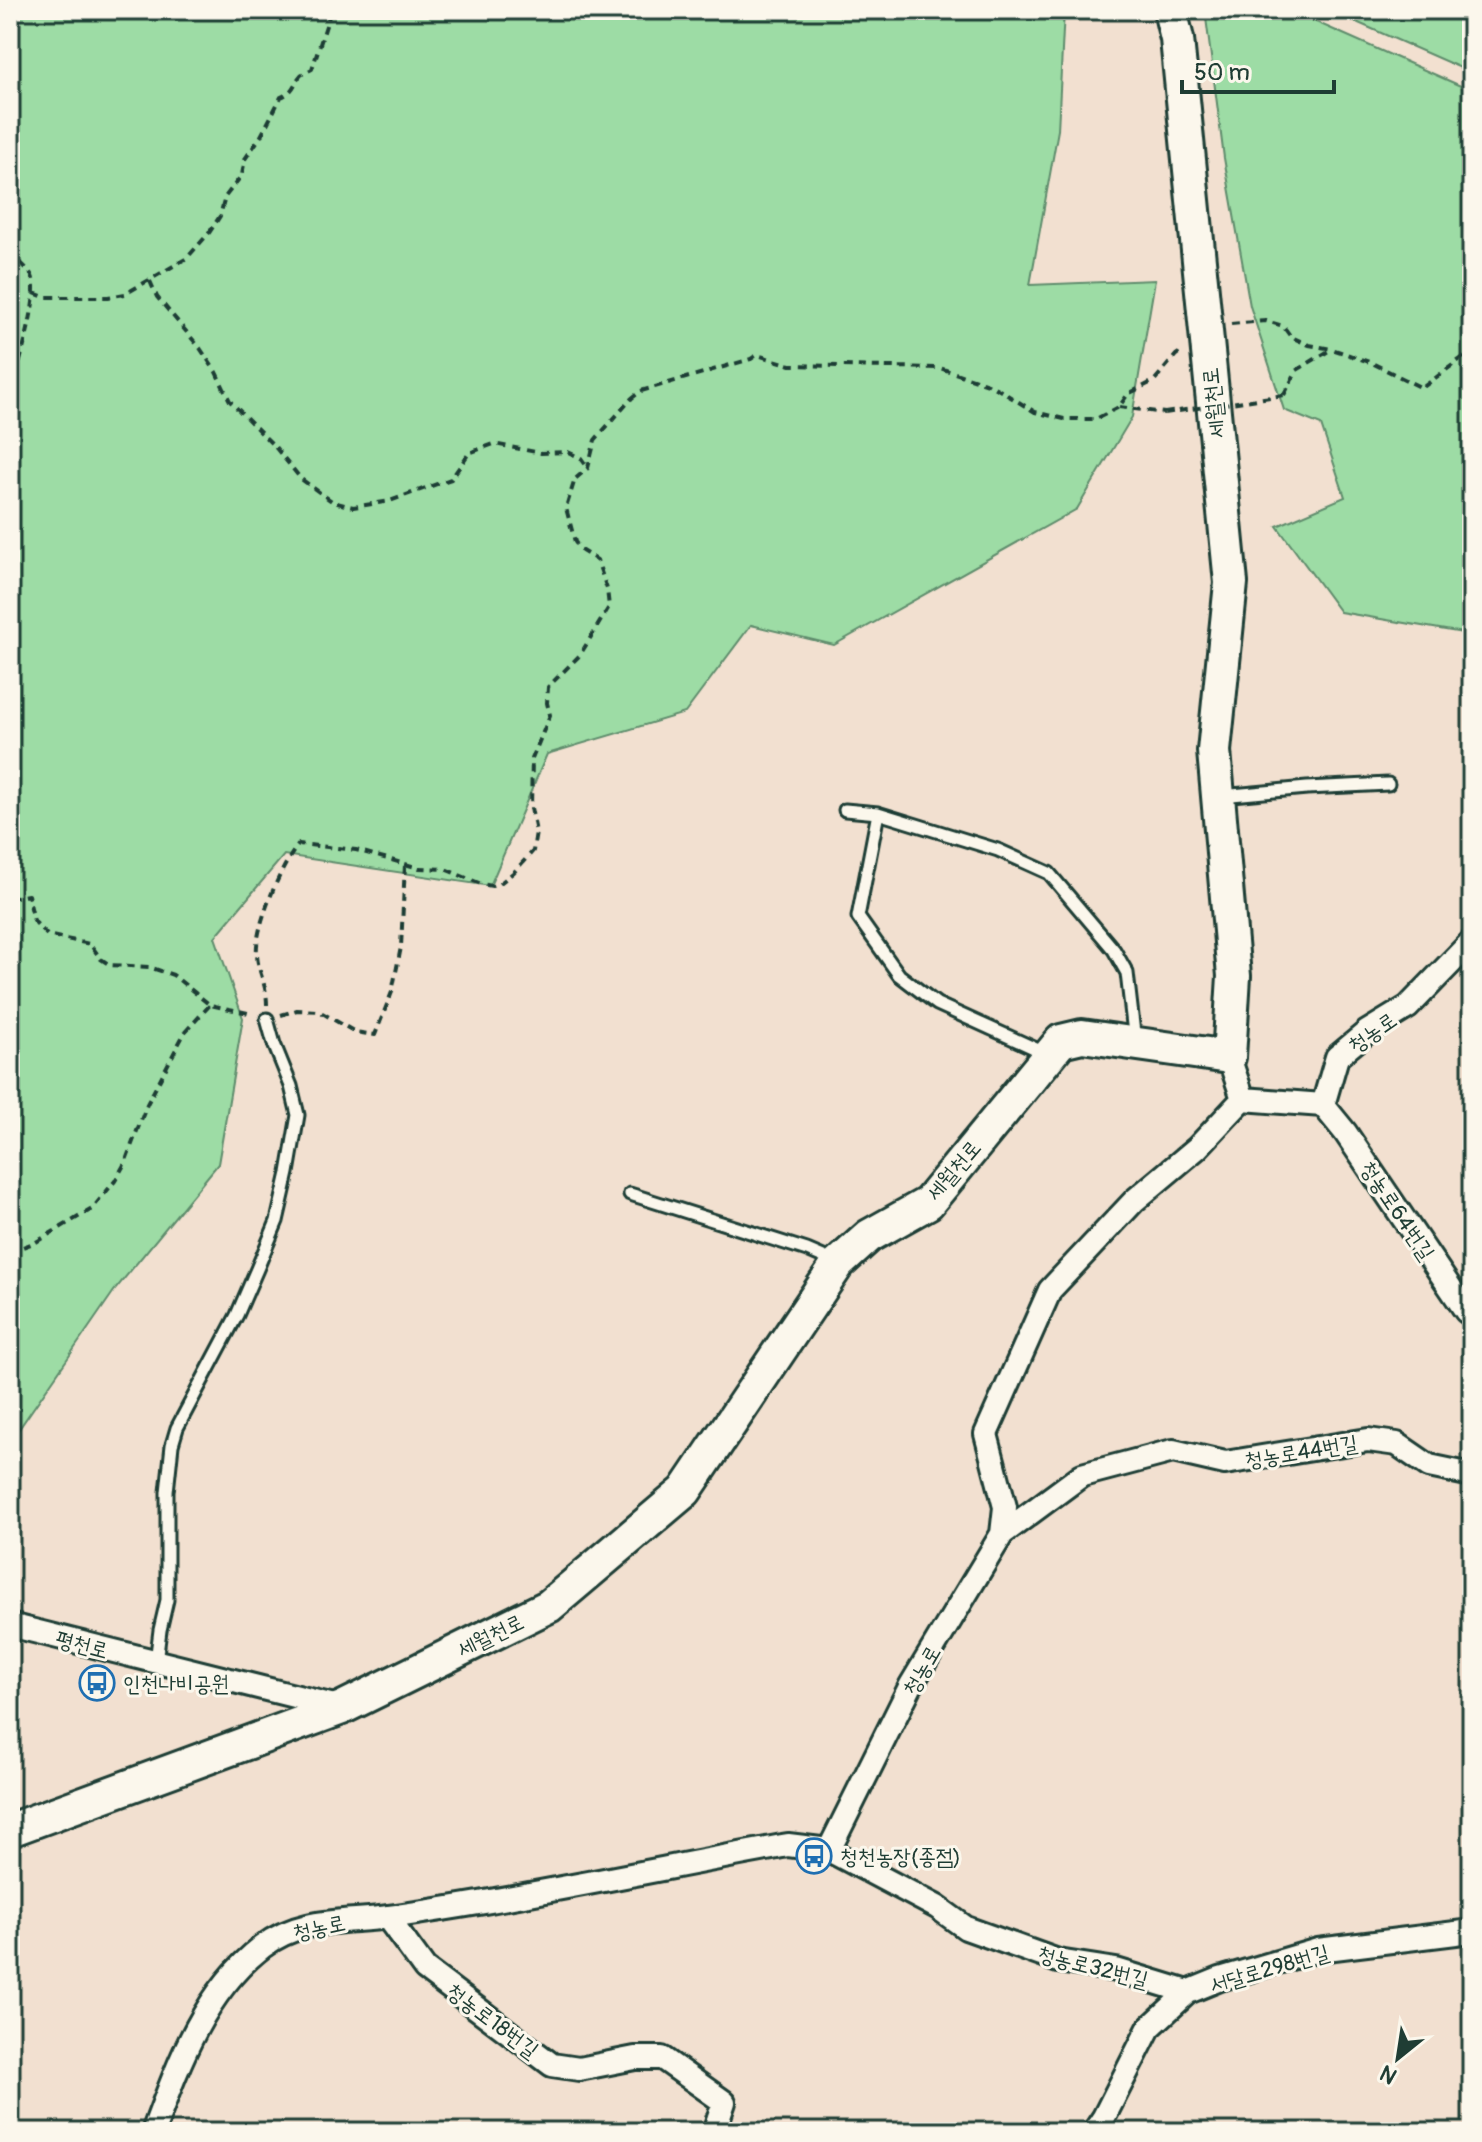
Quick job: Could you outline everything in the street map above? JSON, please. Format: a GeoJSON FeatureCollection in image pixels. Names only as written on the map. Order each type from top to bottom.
{"type":"FeatureCollection","features":[{"type":"Feature","properties":{"kind":"street","name":"세월천로"},"geometry":{"type":"LineString","coordinates":[[1170,10],[1177,39],[1231,583],[1214,751],[1234,976],[1229,1057],[1243,1099]]}},
{"type":"Feature","properties":{"kind":"street","name":"청농로"},"geometry":{"type":"LineString","coordinates":[[1323,1105],[1337,1057],[1367,1032],[1408,1007],[1472,941]]}},
{"type":"Feature","properties":{"kind":"street","name":"세월천로"},"geometry":{"type":"LineString","coordinates":[[10,1830],[342,1708],[549,1606],[685,1491],[838,1264],[869,1236],[928,1203],[1061,1041],[1082,1036],[1229,1057]]}},
{"type":"Feature","properties":{"kind":"street"},"geometry":{"type":"LineString","coordinates":[[1002,1534],[1005,1507],[986,1434],[1050,1290],[1135,1200],[1197,1148],[1243,1099],[1323,1105]]}},
{"type":"Feature","properties":{"kind":"street","name":"청농로64번길"},"geometry":{"type":"LineString","coordinates":[[1323,1105],[1345,1132],[1466,1311],[1472,1315]]}},
{"type":"Feature","properties":{"kind":"street","name":"청농로44번길"},"geometry":{"type":"LineString","coordinates":[[1002,1534],[1082,1475],[1173,1451],[1225,1463],[1368,1440],[1397,1444],[1429,1466],[1472,1475]]}},
{"type":"Feature","properties":{"kind":"street","name":"청농로"},"geometry":{"type":"LineString","coordinates":[[153,2132],[191,2039],[215,1996],[237,1970],[264,1946],[297,1927],[493,1900],[788,1845],[829,1850],[911,1685],[1002,1534]]}},
{"type":"Feature","properties":{"kind":"street","name":"평천로"},"geometry":{"type":"LineString","coordinates":[[10,1625],[342,1708]]}},
{"type":"Feature","properties":{"kind":"street","name":"청농로32번길"},"geometry":{"type":"LineString","coordinates":[[829,1850],[937,1907],[966,1928],[1058,1961],[1116,1970],[1188,1992]]}},
{"type":"Feature","properties":{"kind":"street","name":"청농로18번길"},"geometry":{"type":"LineString","coordinates":[[387,1917],[425,1969],[552,2065],[579,2069],[635,2058],[662,2058],[724,2102],[714,2132]]}},
{"type":"Feature","properties":{"kind":"street","name":"서달로298번길"},"geometry":{"type":"LineString","coordinates":[[1094,2132],[1149,2028],[1188,1992],[1220,1979],[1318,1950],[1472,1931]]}},
{"type":"Feature","properties":{"kind":"lane"},"geometry":{"type":"LineString","coordinates":[[1218,796],[1388,784]]}},
{"type":"Feature","properties":{"kind":"lane"},"geometry":{"type":"LineString","coordinates":[[845,810],[878,813],[998,850],[1049,873],[1114,950],[1127,973],[1135,1044]]}},
{"type":"Feature","properties":{"kind":"lane"},"geometry":{"type":"LineString","coordinates":[[878,813],[858,917],[899,975],[937,1004],[1048,1055]]}},
{"type":"Feature","properties":{"kind":"lane"},"geometry":{"type":"LineString","coordinates":[[156,1662],[167,1600],[167,1492],[172,1445],[177,1428],[237,1315],[277,1221],[291,1159],[298,1115],[267,1019]]}},
{"type":"Feature","properties":{"kind":"lane"},"geometry":{"type":"LineString","coordinates":[[630,1194],[807,1250],[838,1264]]}},
{"type":"Feature","properties":{"kind":"path"},"geometry":{"type":"LineString","coordinates":[[34,293],[44,297],[125,294],[187,258],[220,216],[225,197],[242,175],[245,159],[281,97],[288,94],[301,75],[312,69],[331,10]]}},
{"type":"Feature","properties":{"kind":"path"},"geometry":{"type":"LineString","coordinates":[[10,253],[33,278],[34,293],[23,350],[10,394]]}},
{"type":"Feature","properties":{"kind":"path"},"geometry":{"type":"LineString","coordinates":[[150,281],[157,297],[200,348],[230,401],[301,479],[333,502],[353,507],[390,501],[451,479],[469,453],[494,444],[541,453],[568,452],[581,458],[588,468]]}},
{"type":"Feature","properties":{"kind":"path"},"geometry":{"type":"LineString","coordinates":[[267,1019],[267,989],[257,956],[258,931],[289,855],[299,844],[356,850],[419,868],[445,869],[492,886],[514,872],[533,851],[536,832],[531,808],[532,759],[550,715],[548,687],[580,655],[609,607],[607,589],[597,560],[582,551],[575,542],[566,508],[575,479],[588,468],[595,440],[641,391],[757,355],[791,365],[940,368],[991,385],[1035,412],[1064,419],[1096,419],[1119,407],[1128,394],[1154,381],[1176,355],[1192,347],[1206,334],[1266,321],[1283,326],[1291,337],[1309,345],[1332,349],[1372,363],[1422,388],[1472,352]]}},
{"type":"Feature","properties":{"kind":"path"},"geometry":{"type":"LineString","coordinates":[[1119,407],[1165,413],[1284,395],[1297,370],[1332,349]]}},
{"type":"Feature","properties":{"kind":"path"},"geometry":{"type":"LineString","coordinates":[[10,898],[28,895],[34,921],[47,935],[90,944],[110,965],[149,967],[173,975],[210,1005],[267,1019],[297,1010],[319,1011],[355,1032],[375,1035],[392,992],[401,947],[405,864]]}},
{"type":"Feature","properties":{"kind":"path"},"geometry":{"type":"LineString","coordinates":[[10,1252],[36,1242],[92,1209],[115,1181],[147,1104],[185,1032],[210,1005]]}},
{"type":"Feature","properties":{"kind":"green space"},"geometry":{"type":"Polygon","coordinates":[[[10,10],[1064,10],[1058,130],[1030,285],[1155,280],[1132,417],[1077,509],[834,645],[751,625],[685,713],[547,754],[490,886],[284,855],[215,937],[243,1018],[218,1164],[114,1291],[10,1442],[10,10]]]}},
{"type":"Feature","properties":{"kind":"green space"},"geometry":{"type":"Polygon","coordinates":[[[1205,10],[1289,10],[1472,91],[1472,637],[1340,612],[1277,526],[1345,497],[1321,425],[1284,410],[1250,306],[1224,158],[1205,10]]]}},
{"type":"Feature","properties":{"kind":"green space"},"geometry":{"type":"Polygon","coordinates":[[[1329,10],[1472,10],[1472,73],[1329,10]]]}},
{"type":"Feature","properties":{"kind":"place","name":"인천나비공원"},"geometry":{"type":"Point","coordinates":[97,1683]}},
{"type":"Feature","properties":{"kind":"place","name":"청천농장(종점)"},"geometry":{"type":"Point","coordinates":[814,1856]}}]}
